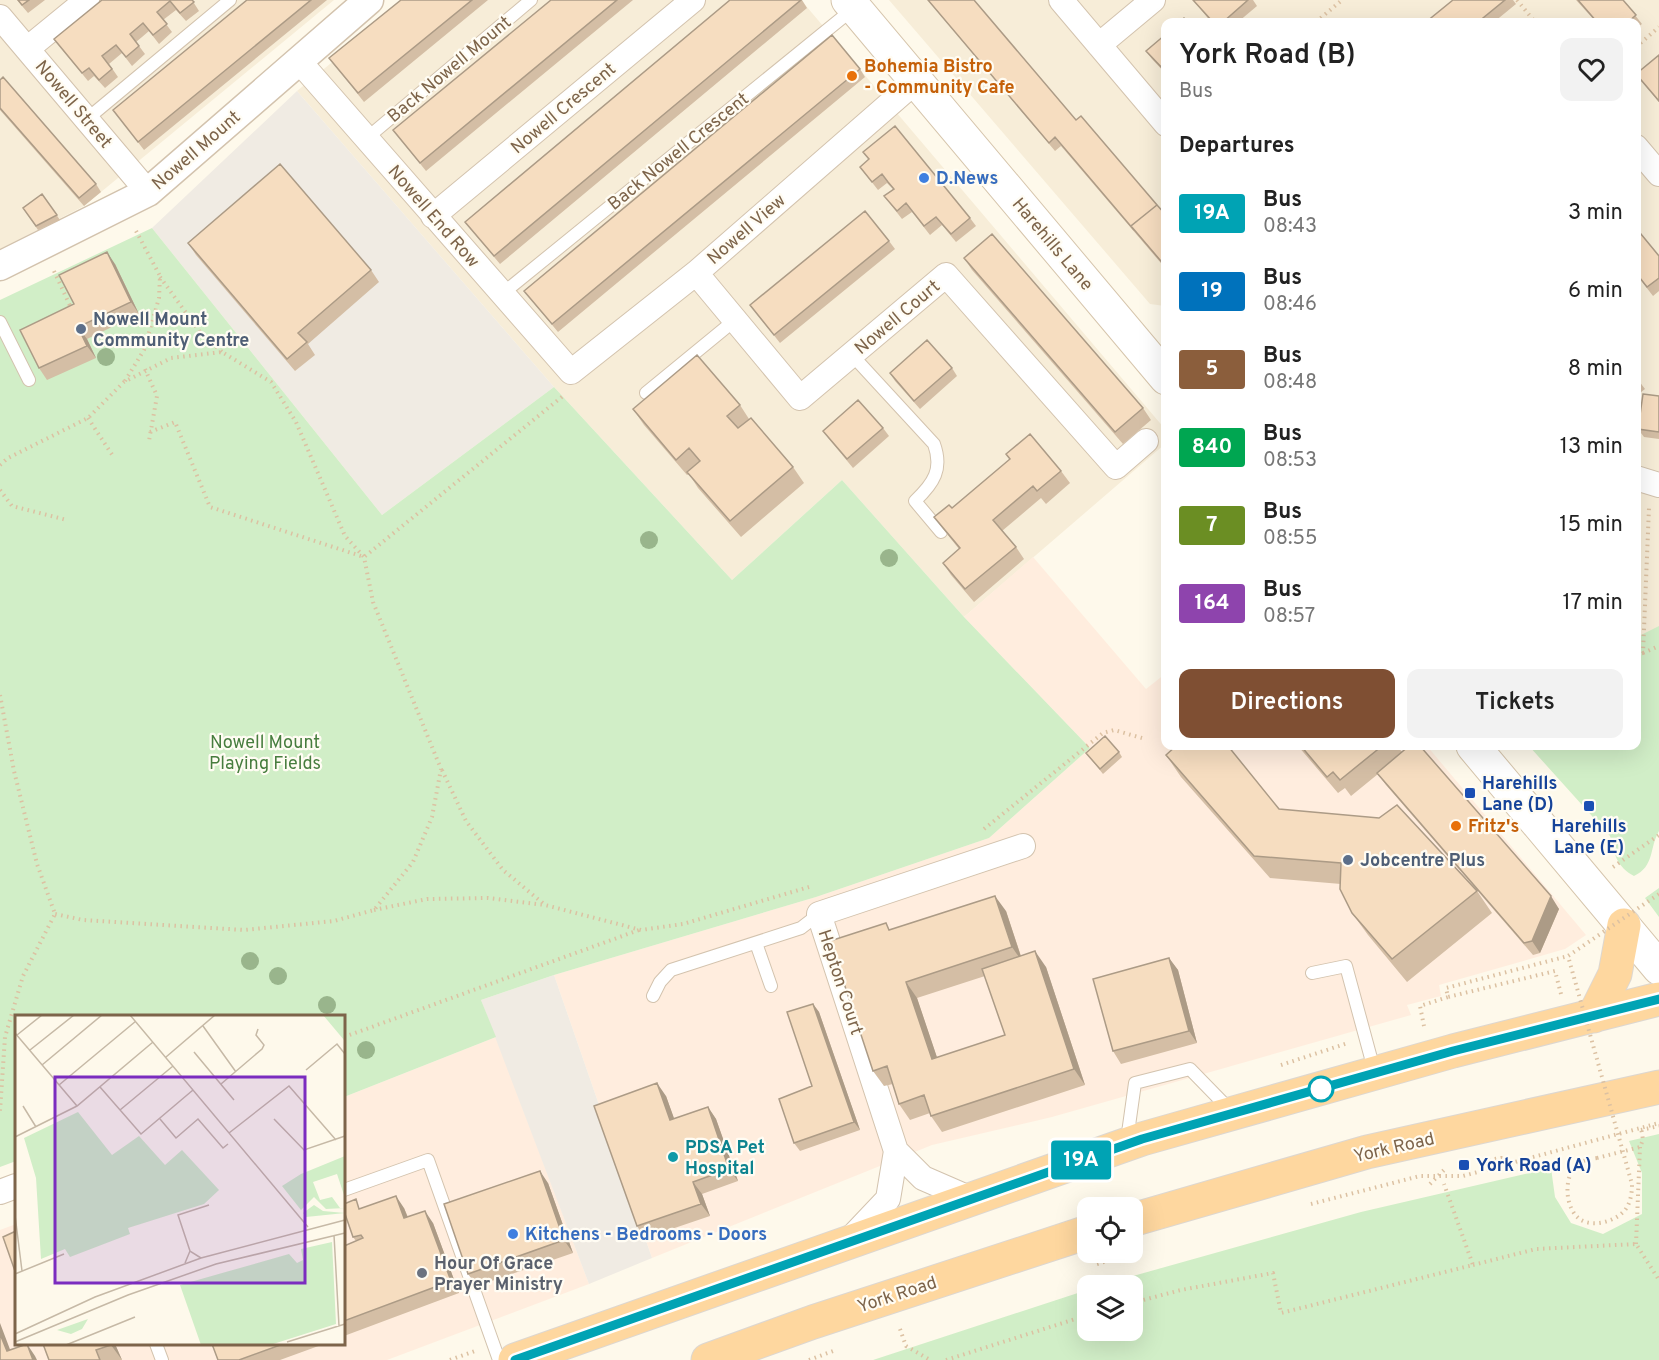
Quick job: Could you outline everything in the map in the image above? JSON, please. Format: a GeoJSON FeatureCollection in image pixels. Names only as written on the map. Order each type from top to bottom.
{"type":"FeatureCollection","features":[{"type":"Feature","properties":{"kind":"highway"},"geometry":{"type":"LineString","coordinates":[[1594,1016],[1615,974],[1624,925]]}},
{"type":"Feature","properties":{"kind":"highway"},"geometry":{"type":"LineString","coordinates":[[515,1360],[1127,1144],[1375,1074],[1659,999]]}},
{"type":"Feature","properties":{"kind":"highway","name":"York Road"},"geometry":{"type":"LineString","coordinates":[[1143,1217],[1367,1152],[1659,1087]]}},
{"type":"Feature","properties":{"kind":"highway","name":"York Road"},"geometry":{"type":"LineString","coordinates":[[708,1360],[813,1322],[1077,1236]]}},
{"type":"Feature","properties":{"kind":"main road","name":"Harehills Lane"},"geometry":{"type":"LineString","coordinates":[[851,4],[1161,366]]}},
{"type":"Feature","properties":{"kind":"main road"},"geometry":{"type":"LineString","coordinates":[[1476,750],[1659,968]]}},
{"type":"Feature","properties":{"kind":"street"},"geometry":{"type":"LineString","coordinates":[[27,49],[87,0]]}},
{"type":"Feature","properties":{"kind":"street","name":"Nowell Mount"},"geometry":{"type":"LineString","coordinates":[[0,266],[148,192],[369,0]]}},
{"type":"Feature","properties":{"kind":"street","name":"Nowell Crescent"},"geometry":{"type":"LineString","coordinates":[[433,216],[693,0]]}},
{"type":"Feature","properties":{"kind":"street"},"geometry":{"type":"LineString","coordinates":[[1061,0],[1161,118]]}},
{"type":"Feature","properties":{"kind":"street"},"geometry":{"type":"LineString","coordinates":[[1099,45],[1153,0]]}},
{"type":"Feature","properties":{"kind":"street","name":"Nowell Street"},"geometry":{"type":"LineString","coordinates":[[0,17],[148,192]]}},
{"type":"Feature","properties":{"kind":"street","name":"Nowell End Row"},"geometry":{"type":"LineString","coordinates":[[298,60],[571,372]]}},
{"type":"Feature","properties":{"kind":"street","name":"Nowell View"},"geometry":{"type":"LineString","coordinates":[[571,372],[696,273],[916,81]]}},
{"type":"Feature","properties":{"kind":"street"},"geometry":{"type":"LineString","coordinates":[[1641,153],[1659,174]]}},
{"type":"Feature","properties":{"kind":"street","name":"Nowell Court"},"geometry":{"type":"LineString","coordinates":[[696,273],[800,398],[946,275],[1116,467],[1146,441]]}},
{"type":"Feature","properties":{"kind":"street","name":"Hepton Court"},"geometry":{"type":"LineString","coordinates":[[969,1198],[923,1178],[896,1151],[819,914],[1023,846]]}},
{"type":"Feature","properties":{"kind":"street","name":"Hepton Court"},"geometry":{"type":"LineString","coordinates":[[848,1241],[888,1199],[896,1151]]}},
{"type":"Feature","properties":{"kind":"street"},"geometry":{"type":"LineString","coordinates":[[0,1192],[15,1186]]}},
{"type":"Feature","properties":{"kind":"lane"},"geometry":{"type":"LineString","coordinates":[[87,119],[230,0]]}},
{"type":"Feature","properties":{"kind":"lane","name":"Back Nowell Mount"},"geometry":{"type":"LineString","coordinates":[[367,138],[531,0]]}},
{"type":"Feature","properties":{"kind":"lane","name":"Back Nowell Crescent"},"geometry":{"type":"LineString","coordinates":[[502,294],[851,4]]}},
{"type":"Feature","properties":{"kind":"lane"},"geometry":{"type":"LineString","coordinates":[[646,393],[735,320]]}},
{"type":"Feature","properties":{"kind":"lane"},"geometry":{"type":"LineString","coordinates":[[0,322],[29,380]]}},
{"type":"Feature","properties":{"kind":"lane"},"geometry":{"type":"LineString","coordinates":[[852,355],[933,444],[938,456],[938,469],[934,480],[915,501],[941,532]]}},
{"type":"Feature","properties":{"kind":"lane"},"geometry":{"type":"LineString","coordinates":[[653,996],[660,982],[671,970],[801,928],[819,914]]}},
{"type":"Feature","properties":{"kind":"lane"},"geometry":{"type":"LineString","coordinates":[[756,943],[771,986]]}},
{"type":"Feature","properties":{"kind":"lane"},"geometry":{"type":"LineString","coordinates":[[1312,973],[1346,966],[1375,1074]]}},
{"type":"Feature","properties":{"kind":"lane"},"geometry":{"type":"LineString","coordinates":[[1127,1144],[1135,1083],[1190,1069],[1234,1113]]}},
{"type":"Feature","properties":{"kind":"lane"},"geometry":{"type":"LineString","coordinates":[[345,1190],[428,1160],[499,1360]]}},
{"type":"Feature","properties":{"kind":"lane"},"geometry":{"type":"LineString","coordinates":[[156,1345],[162,1360]]}},
{"type":"Feature","properties":{"kind":"path"},"geometry":{"type":"LineString","coordinates":[[1321,18],[1342,0]]}},
{"type":"Feature","properties":{"kind":"path"},"geometry":{"type":"LineString","coordinates":[[1517,0],[1532,18]]}},
{"type":"Feature","properties":{"kind":"path"},"geometry":{"type":"LineString","coordinates":[[1641,43],[1659,27]]}},
{"type":"Feature","properties":{"kind":"path"},"geometry":{"type":"LineString","coordinates":[[115,209],[138,232],[160,276],[200,332],[222,352],[271,382],[296,422],[345,536],[364,557],[373,602],[441,769],[466,821],[503,870],[545,905]]}},
{"type":"Feature","properties":{"kind":"path"},"geometry":{"type":"LineString","coordinates":[[42,245],[76,320]]}},
{"type":"Feature","properties":{"kind":"path"},"geometry":{"type":"LineString","coordinates":[[0,465],[8,458],[88,418],[124,382],[144,350],[159,298],[160,276]]}},
{"type":"Feature","properties":{"kind":"path"},"geometry":{"type":"LineString","coordinates":[[124,382],[171,358],[222,352]]}},
{"type":"Feature","properties":{"kind":"path"},"geometry":{"type":"LineString","coordinates":[[146,369],[157,396],[149,441]]}},
{"type":"Feature","properties":{"kind":"path"},"geometry":{"type":"LineString","coordinates":[[364,557],[563,396],[571,372]]}},
{"type":"Feature","properties":{"kind":"path"},"geometry":{"type":"LineString","coordinates":[[88,418],[113,456]]}},
{"type":"Feature","properties":{"kind":"path"},"geometry":{"type":"LineString","coordinates":[[150,432],[176,422],[210,507],[364,557]]}},
{"type":"Feature","properties":{"kind":"path"},"geometry":{"type":"LineString","coordinates":[[0,457],[8,458]]}},
{"type":"Feature","properties":{"kind":"path"},"geometry":{"type":"LineString","coordinates":[[1648,482],[1643,653],[1659,646]]}},
{"type":"Feature","properties":{"kind":"path"},"geometry":{"type":"LineString","coordinates":[[0,490],[12,506],[67,520]]}},
{"type":"Feature","properties":{"kind":"path"},"geometry":{"type":"LineString","coordinates":[[0,695],[14,771],[31,841],[55,914],[23,976],[5,1037],[0,1111]]}},
{"type":"Feature","properties":{"kind":"path"},"geometry":{"type":"LineString","coordinates":[[978,834],[1103,733],[1114,730],[1142,738]]}},
{"type":"Feature","properties":{"kind":"path"},"geometry":{"type":"LineString","coordinates":[[374,910],[413,862],[432,818],[441,769]]}},
{"type":"Feature","properties":{"kind":"path"},"geometry":{"type":"LineString","coordinates":[[1610,868],[1659,835]]}},
{"type":"Feature","properties":{"kind":"path"},"geometry":{"type":"LineString","coordinates":[[345,1037],[641,930],[683,924],[819,884]]}},
{"type":"Feature","properties":{"kind":"path"},"geometry":{"type":"LineString","coordinates":[[1448,997],[1446,988],[1568,956],[1659,894]]}},
{"type":"Feature","properties":{"kind":"path"},"geometry":{"type":"LineString","coordinates":[[55,914],[83,920],[244,930],[334,921],[427,899],[488,898],[545,905],[641,930]]}},
{"type":"Feature","properties":{"kind":"path"},"geometry":{"type":"LineString","coordinates":[[1568,956],[1632,1184],[1628,1205],[1624,1212],[1614,1218],[1591,1222],[1581,1220],[1569,1201],[1568,1179],[1574,1167],[1584,1160],[1597,1158],[1640,1147]]}},
{"type":"Feature","properties":{"kind":"path"},"geometry":{"type":"LineString","coordinates":[[1424,1026],[1420,1005],[1555,971]]}},
{"type":"Feature","properties":{"kind":"path"},"geometry":{"type":"LineString","coordinates":[[1279,1065],[1365,1038]]}},
{"type":"Feature","properties":{"kind":"path"},"geometry":{"type":"LineString","coordinates":[[1304,1205],[1420,1176],[1463,1176],[1659,1124]]}},
{"type":"Feature","properties":{"kind":"path"},"geometry":{"type":"LineString","coordinates":[[1641,1128],[1643,1140],[1640,1147],[1636,1244],[1659,1280]]}},
{"type":"Feature","properties":{"kind":"path"},"geometry":{"type":"LineString","coordinates":[[1501,1158],[1529,1165]]}},
{"type":"Feature","properties":{"kind":"path"},"geometry":{"type":"LineString","coordinates":[[1430,1184],[1445,1168]]}},
{"type":"Feature","properties":{"kind":"path"},"geometry":{"type":"LineString","coordinates":[[1444,1184],[1473,1265]]}},
{"type":"Feature","properties":{"kind":"path"},"geometry":{"type":"LineString","coordinates":[[1143,1300],[1181,1290],[1273,1273],[1281,1314],[1536,1249],[1636,1244]]}},
{"type":"Feature","properties":{"kind":"path"},"geometry":{"type":"LineString","coordinates":[[1093,1266],[1102,1263]]}},
{"type":"Feature","properties":{"kind":"path"},"geometry":{"type":"LineString","coordinates":[[946,1360],[1077,1318]]}},
{"type":"Feature","properties":{"kind":"path"},"geometry":{"type":"LineString","coordinates":[[890,1332],[911,1325]]}},
{"type":"Feature","properties":{"kind":"path"},"geometry":{"type":"LineString","coordinates":[[900,1329],[906,1346],[930,1360]]}},
{"type":"Feature","properties":{"kind":"path"},"geometry":{"type":"LineString","coordinates":[[809,1360],[840,1349]]}},
{"type":"Feature","properties":{"kind":"shaded area"},"geometry":{"type":"Polygon","coordinates":[[[0,0],[334,0],[84,206],[0,249],[0,0]]]}},
{"type":"Feature","properties":{"kind":"shaded area"},"geometry":{"type":"Polygon","coordinates":[[[408,0],[801,0],[1161,424],[1161,447],[964,617],[842,480],[732,580],[554,387],[297,91],[408,0]]]}},
{"type":"Feature","properties":{"kind":"shaded area"},"geometry":{"type":"Polygon","coordinates":[[[889,0],[1659,0],[1659,635],[1641,642],[1641,18],[1161,18],[1161,305],[1150,304],[889,0]]]}},
{"type":"Feature","properties":{"kind":"shaded area"},"geometry":{"type":"Polygon","coordinates":[[[297,91],[554,387],[382,515],[152,228],[297,91]]]}},
{"type":"Feature","properties":{"kind":"shaded area"},"geometry":{"type":"Polygon","coordinates":[[[1033,557],[1146,689],[1161,677],[1161,750],[1430,750],[1586,935],[1565,949],[1439,985],[1441,996],[1407,1005],[1411,1015],[1052,1117],[932,1145],[652,1258],[554,975],[816,897],[989,838],[1090,748],[964,617],[1033,557]]]}},
{"type":"Feature","properties":{"kind":"shaded area"},"geometry":{"type":"Polygon","coordinates":[[[554,975],[652,1258],[589,1284],[481,1000],[554,975]]]}},
{"type":"Feature","properties":{"kind":"shaded area"},"geometry":{"type":"Polygon","coordinates":[[[496,1037],[589,1284],[387,1360],[0,1360],[0,1230],[15,1224],[15,1345],[345,1345],[345,1097],[496,1037]]]}},
{"type":"Feature","properties":{"kind":"green space","name":"Nowell Mount Playing Fields"},"geometry":{"type":"Polygon","coordinates":[[[152,228],[382,515],[554,387],[732,580],[842,480],[964,617],[1090,748],[989,838],[816,897],[554,975],[481,1000],[496,1037],[345,1097],[345,1015],[15,1015],[15,1161],[0,1167],[0,300],[152,228]]]}},
{"type":"Feature","properties":{"kind":"green space"},"geometry":{"type":"Polygon","coordinates":[[[1659,626],[1659,831],[1649,862],[1641,872],[1634,876],[1617,859],[1610,836],[1533,750],[1641,750],[1641,635],[1659,626]]]}},
{"type":"Feature","properties":{"kind":"green space"},"geometry":{"type":"Polygon","coordinates":[[[1659,888],[1659,917],[1645,898],[1659,888]]]}},
{"type":"Feature","properties":{"kind":"green space"},"geometry":{"type":"Polygon","coordinates":[[[1659,1134],[1659,1360],[873,1360],[1077,1293],[1077,1341],[1143,1341],[1143,1275],[1137,1275],[1361,1212],[1551,1168],[1555,1197],[1571,1223],[1603,1234],[1642,1214],[1642,1173],[1629,1141],[1659,1134]]]}},
{"type":"Feature","properties":{"kind":"building"},"geometry":{"type":"Polygon","coordinates":[[[18,0],[29,0],[22,5],[18,0]]]}},
{"type":"Feature","properties":{"kind":"building"},"geometry":{"type":"Polygon","coordinates":[[[102,0],[192,0],[194,2],[180,13],[170,1],[157,12],[167,24],[153,35],[143,23],[130,34],[139,46],[126,57],[116,45],[102,56],[112,69],[99,80],[89,68],[82,73],[54,39],[102,0]]]}},
{"type":"Feature","properties":{"kind":"building"},"geometry":{"type":"Polygon","coordinates":[[[247,0],[311,0],[138,142],[113,110],[247,0]]]}},
{"type":"Feature","properties":{"kind":"building"},"geometry":{"type":"Polygon","coordinates":[[[401,0],[472,0],[358,93],[329,58],[401,0]]]}},
{"type":"Feature","properties":{"kind":"building"},"geometry":{"type":"Polygon","coordinates":[[[551,0],[617,0],[420,163],[393,130],[551,0]]]}},
{"type":"Feature","properties":{"kind":"building"},"geometry":{"type":"Polygon","coordinates":[[[730,0],[801,0],[494,256],[465,222],[730,0]]]}},
{"type":"Feature","properties":{"kind":"building"},"geometry":{"type":"Polygon","coordinates":[[[928,0],[974,0],[1076,120],[1081,116],[1157,205],[1131,226],[1134,230],[1055,137],[1049,143],[928,0]]]}},
{"type":"Feature","properties":{"kind":"building"},"geometry":{"type":"Polygon","coordinates":[[[1193,0],[1248,0],[1228,18],[1209,18],[1193,0]]]}},
{"type":"Feature","properties":{"kind":"building"},"geometry":{"type":"Polygon","coordinates":[[[1453,0],[1505,0],[1483,18],[1431,18],[1453,0]]]}},
{"type":"Feature","properties":{"kind":"building"},"geometry":{"type":"Polygon","coordinates":[[[1578,0],[1623,0],[1636,15],[1633,18],[1594,18],[1578,0]]]}},
{"type":"Feature","properties":{"kind":"building"},"geometry":{"type":"Polygon","coordinates":[[[832,35],[860,69],[552,324],[524,291],[832,35]]]}},
{"type":"Feature","properties":{"kind":"building"},"geometry":{"type":"Polygon","coordinates":[[[1161,38],[1161,67],[1146,51],[1161,38]]]}},
{"type":"Feature","properties":{"kind":"building"},"geometry":{"type":"Polygon","coordinates":[[[1659,55],[1659,101],[1641,80],[1641,70],[1659,55]]]}},
{"type":"Feature","properties":{"kind":"building"},"geometry":{"type":"Polygon","coordinates":[[[3,77],[96,184],[79,198],[0,108],[0,80],[3,77]]]}},
{"type":"Feature","properties":{"kind":"building"},"geometry":{"type":"Polygon","coordinates":[[[895,126],[970,218],[951,234],[936,217],[924,226],[906,203],[897,211],[884,196],[894,189],[882,174],[872,182],[860,167],[869,159],[863,152],[895,126]]]}},
{"type":"Feature","properties":{"kind":"building"},"geometry":{"type":"Polygon","coordinates":[[[280,164],[371,270],[298,333],[307,342],[287,359],[188,243],[280,164]]]}},
{"type":"Feature","properties":{"kind":"building"},"geometry":{"type":"Polygon","coordinates":[[[42,194],[57,215],[36,226],[23,208],[42,194]]]}},
{"type":"Feature","properties":{"kind":"building"},"geometry":{"type":"Polygon","coordinates":[[[1157,205],[1161,209],[1161,261],[1131,226],[1157,205]]]}},
{"type":"Feature","properties":{"kind":"building"},"geometry":{"type":"Polygon","coordinates":[[[865,211],[889,241],[774,335],[750,305],[865,211]]]}},
{"type":"Feature","properties":{"kind":"building"},"geometry":{"type":"Polygon","coordinates":[[[992,234],[1143,408],[1115,432],[964,258],[992,234]]]}},
{"type":"Feature","properties":{"kind":"building"},"geometry":{"type":"Polygon","coordinates":[[[1641,234],[1659,256],[1659,278],[1647,287],[1641,279],[1641,234]]]}},
{"type":"Feature","properties":{"kind":"building","name":"Nowell Mount Community Centre"},"geometry":{"type":"Polygon","coordinates":[[[107,252],[131,302],[78,327],[87,346],[39,368],[20,330],[74,304],[59,275],[107,252]]]}},
{"type":"Feature","properties":{"kind":"building"},"geometry":{"type":"Polygon","coordinates":[[[927,340],[952,368],[914,401],[890,373],[927,340]]]}},
{"type":"Feature","properties":{"kind":"building"},"geometry":{"type":"Polygon","coordinates":[[[697,355],[740,405],[727,416],[738,428],[751,418],[793,467],[730,521],[687,472],[700,461],[689,448],[676,460],[633,409],[697,355]]]}},
{"type":"Feature","properties":{"kind":"building"},"geometry":{"type":"Polygon","coordinates":[[[1643,394],[1659,396],[1659,432],[1641,429],[1643,394]]]}},
{"type":"Feature","properties":{"kind":"building"},"geometry":{"type":"Polygon","coordinates":[[[858,400],[883,428],[847,459],[823,431],[858,400]]]}},
{"type":"Feature","properties":{"kind":"building"},"geometry":{"type":"Polygon","coordinates":[[[1030,434],[1061,471],[1037,491],[1033,486],[993,520],[1016,547],[965,589],[943,563],[960,548],[934,517],[949,505],[952,508],[1010,459],[1006,454],[1030,434]]]}},
{"type":"Feature","properties":{"kind":"building"},"geometry":{"type":"Polygon","coordinates":[[[1105,736],[1119,752],[1100,769],[1086,753],[1105,736]]]}},
{"type":"Feature","properties":{"kind":"building","name":"Jobcentre Plus"},"geometry":{"type":"Polygon","coordinates":[[[1172,750],[1231,750],[1279,809],[1379,818],[1397,805],[1477,891],[1392,959],[1352,913],[1340,889],[1341,863],[1254,856],[1166,755],[1172,750]]]}},
{"type":"Feature","properties":{"kind":"building"},"geometry":{"type":"Polygon","coordinates":[[[1304,750],[1377,750],[1340,780],[1333,772],[1327,777],[1304,750]]]}},
{"type":"Feature","properties":{"kind":"building"},"geometry":{"type":"Polygon","coordinates":[[[1404,750],[1423,750],[1551,896],[1532,941],[1524,943],[1377,773],[1404,750]]]}},
{"type":"Feature","properties":{"kind":"building"},"geometry":{"type":"Polygon","coordinates":[[[995,896],[1012,947],[906,982],[932,1059],[1005,1035],[982,969],[1035,951],[1074,1069],[931,1116],[924,1095],[899,1104],[887,1066],[873,1071],[830,941],[886,923],[889,930],[995,896]]]}},
{"type":"Feature","properties":{"kind":"building"},"geometry":{"type":"Polygon","coordinates":[[[1169,958],[1189,1031],[1113,1051],[1093,979],[1169,958]]]}},
{"type":"Feature","properties":{"kind":"building"},"geometry":{"type":"Polygon","coordinates":[[[813,1004],[854,1122],[794,1143],[779,1099],[812,1086],[787,1012],[813,1004]]]}},
{"type":"Feature","properties":{"kind":"building","name":"PDSA Pet Hospital"},"geometry":{"type":"Polygon","coordinates":[[[657,1083],[670,1120],[708,1107],[729,1169],[693,1182],[701,1204],[637,1226],[594,1106],[657,1083]]]}},
{"type":"Feature","properties":{"kind":"building","name":"Kitchens - Bedrooms - Doors"},"geometry":{"type":"Polygon","coordinates":[[[540,1171],[564,1240],[468,1274],[444,1204],[540,1171]]]}},
{"type":"Feature","properties":{"kind":"building"},"geometry":{"type":"Polygon","coordinates":[[[396,1196],[404,1218],[425,1211],[451,1281],[345,1321],[345,1246],[363,1238],[361,1235],[353,1237],[345,1214],[345,1204],[356,1199],[359,1209],[396,1196]]]}},
{"type":"Feature","properties":{"kind":"building"},"geometry":{"type":"Polygon","coordinates":[[[15,1231],[15,1271],[3,1237],[15,1231]]]}},
{"type":"Feature","properties":{"kind":"building"},"geometry":{"type":"Polygon","coordinates":[[[0,1334],[7,1351],[27,1345],[33,1360],[0,1360],[0,1334]]]}},
{"type":"Feature","properties":{"kind":"building"},"geometry":{"type":"Polygon","coordinates":[[[43,1345],[111,1345],[96,1350],[100,1360],[49,1360],[43,1345]]]}},
{"type":"Feature","properties":{"kind":"building"},"geometry":{"type":"Polygon","coordinates":[[[212,1345],[280,1345],[239,1360],[218,1360],[212,1345]]]}},
{"type":"Feature","properties":{"kind":"bus line","name":"19A"},"geometry":{"type":"LineString","coordinates":[[515,1360],[949,1205],[1142,1139],[1453,1051],[1659,999]]}},
{"type":"Feature","properties":{"kind":"place","name":"Bohemia Bistro - Community Cafe"},"geometry":{"type":"Point","coordinates":[852,76]}},
{"type":"Feature","properties":{"kind":"place","name":"D.News"},"geometry":{"type":"Point","coordinates":[924,178]}},
{"type":"Feature","properties":{"kind":"place","name":"Nowell Mount Community Centre"},"geometry":{"type":"Point","coordinates":[81,329]}},
{"type":"Feature","properties":{"kind":"place","name":"Harehills Lane (D)"},"geometry":{"type":"Point","coordinates":[1470,793]}},
{"type":"Feature","properties":{"kind":"place","name":"Harehills Lane (E)"},"geometry":{"type":"Point","coordinates":[1589,806]}},
{"type":"Feature","properties":{"kind":"place","name":"Fritz's"},"geometry":{"type":"Point","coordinates":[1456,826]}},
{"type":"Feature","properties":{"kind":"place","name":"Jobcentre Plus"},"geometry":{"type":"Point","coordinates":[1348,860]}},
{"type":"Feature","properties":{"kind":"place","name":"PDSA Pet Hospital"},"geometry":{"type":"Point","coordinates":[673,1157]}},
{"type":"Feature","properties":{"kind":"place","name":"York Road (A)"},"geometry":{"type":"Point","coordinates":[1464,1165]}},
{"type":"Feature","properties":{"kind":"place","name":"Kitchens - Bedrooms - Doors"},"geometry":{"type":"Point","coordinates":[513,1234]}},
{"type":"Feature","properties":{"kind":"place","name":"Hour Of Grace Prayer Ministry"},"geometry":{"type":"Point","coordinates":[422,1273]}}]}
